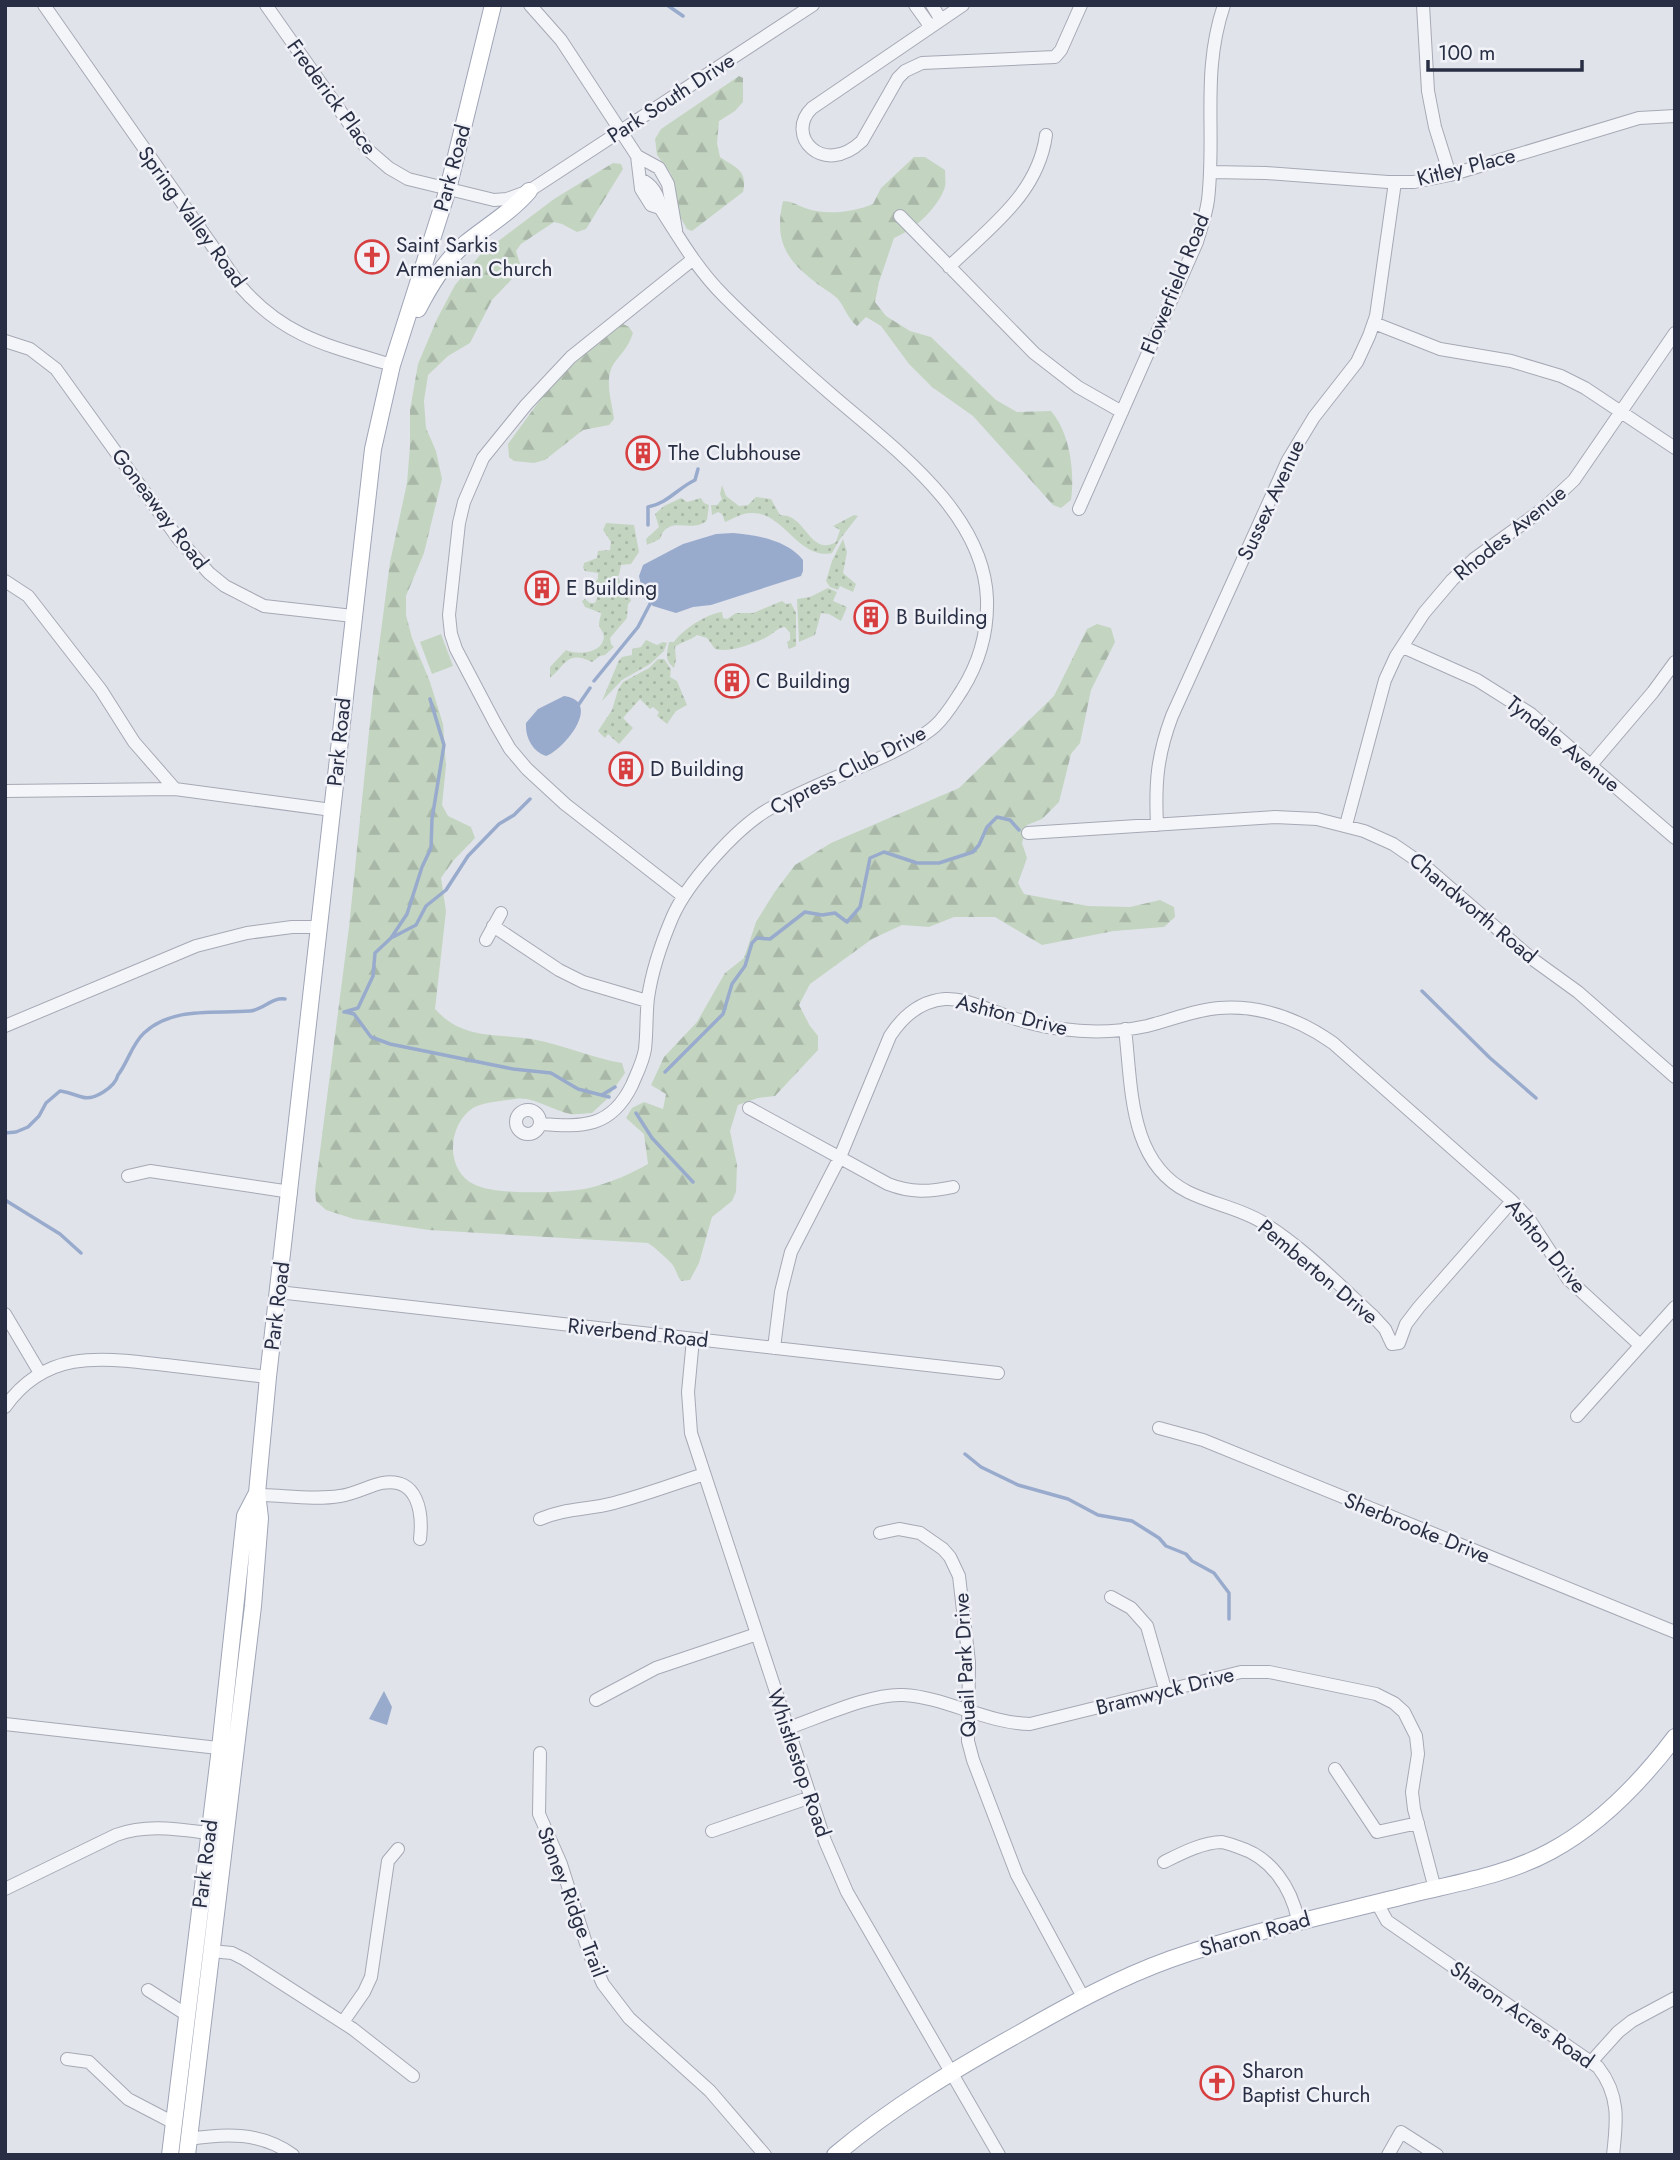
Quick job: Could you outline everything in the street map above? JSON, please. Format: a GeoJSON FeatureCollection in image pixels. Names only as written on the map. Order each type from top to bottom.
{"type":"FeatureCollection","features":[{"type":"Feature","properties":{"kind":"main road","name":"Park Road"},"geometry":{"type":"LineString","coordinates":[[188,2147],[211,1951],[245,1516],[257,1493],[373,449],[392,365],[448,189],[493,5]]}},
{"type":"Feature","properties":{"kind":"main road"},"geometry":{"type":"LineString","coordinates":[[398,345],[424,297],[447,263],[466,243],[512,208],[529,191]]}},
{"type":"Feature","properties":{"kind":"main road","name":"Sharon Road"},"geometry":{"type":"LineString","coordinates":[[835,2155],[881,2118],[950,2072],[1083,1997],[1128,1975],[1298,1920],[1483,1878],[1521,1866],[1571,1839],[1609,1810],[1675,1737]]}},
{"type":"Feature","properties":{"kind":"main road","name":"Park Road"},"geometry":{"type":"LineString","coordinates":[[170,2155],[208,1833],[228,1749]]}},
{"type":"Feature","properties":{"kind":"street","name":"Spring Valley Road"},"geometry":{"type":"LineString","coordinates":[[44,5],[241,287],[253,300],[297,333],[392,365]]}},
{"type":"Feature","properties":{"kind":"street","name":"Frederick Place"},"geometry":{"type":"LineString","coordinates":[[266,5],[372,154],[389,168],[408,178],[494,200],[507,199],[529,191]]}},
{"type":"Feature","properties":{"kind":"street","name":"Cypress Club Drive"},"geometry":{"type":"LineString","coordinates":[[530,5],[561,40],[621,130],[637,156],[641,189],[651,205],[660,208],[692,261],[734,306],[898,452],[959,518],[980,561],[986,586],[987,615],[979,654],[970,678],[934,726],[909,744],[765,812],[733,839],[683,896],[654,963],[647,1001],[645,1051],[641,1065],[628,1094],[618,1106],[608,1116],[585,1125],[541,1124]]}},
{"type":"Feature","properties":{"kind":"street","name":"Park South Drive"},"geometry":{"type":"LineString","coordinates":[[529,191],[813,5]]}},
{"type":"Feature","properties":{"kind":"street"},"geometry":{"type":"LineString","coordinates":[[915,5],[935,23]]}},
{"type":"Feature","properties":{"kind":"street"},"geometry":{"type":"LineString","coordinates":[[932,5],[935,23]]}},
{"type":"Feature","properties":{"kind":"street"},"geometry":{"type":"LineString","coordinates":[[963,5],[806,113],[802,125],[804,138],[819,154],[836,157],[855,149],[898,78],[913,66],[929,62],[1055,57],[1061,50],[1081,5]]}},
{"type":"Feature","properties":{"kind":"street","name":"Flowerfield Road"},"geometry":{"type":"LineString","coordinates":[[1079,509],[1197,242],[1205,216],[1210,172],[1210,61],[1224,5]]}},
{"type":"Feature","properties":{"kind":"street"},"geometry":{"type":"LineString","coordinates":[[1423,5],[1429,98],[1450,175]]}},
{"type":"Feature","properties":{"kind":"street","name":"Kitley Place"},"geometry":{"type":"LineString","coordinates":[[1210,172],[1395,182],[1450,175],[1639,118],[1675,116]]}},
{"type":"Feature","properties":{"kind":"street"},"geometry":{"type":"LineString","coordinates":[[949,267],[1026,190],[1039,165],[1046,135]]}},
{"type":"Feature","properties":{"kind":"street","name":"Cypress Club Drive"},"geometry":{"type":"LineString","coordinates":[[637,156],[659,168],[668,184],[677,234]]}},
{"type":"Feature","properties":{"kind":"street"},"geometry":{"type":"LineString","coordinates":[[640,179],[659,168]]}},
{"type":"Feature","properties":{"kind":"street","name":"Sussex Avenue"},"geometry":{"type":"LineString","coordinates":[[1157,825],[1157,768],[1162,743],[1172,716],[1288,460],[1314,417],[1357,362],[1374,323],[1395,182]]}},
{"type":"Feature","properties":{"kind":"street"},"geometry":{"type":"LineString","coordinates":[[900,216],[1054,370],[1122,412]]}},
{"type":"Feature","properties":{"kind":"street"},"geometry":{"type":"LineString","coordinates":[[683,896],[534,778],[510,749],[476,686],[451,634],[449,615],[459,523],[464,502],[483,458],[526,405],[571,357],[692,261]]}},
{"type":"Feature","properties":{"kind":"street"},"geometry":{"type":"LineString","coordinates":[[1374,323],[1440,349],[1536,367],[1585,388],[1675,448]]}},
{"type":"Feature","properties":{"kind":"street","name":"Rhodes Avenue"},"geometry":{"type":"LineString","coordinates":[[1346,825],[1385,680],[1424,613],[1452,580],[1480,555],[1564,491],[1587,463],[1675,333]]}},
{"type":"Feature","properties":{"kind":"street","name":"Goneaway Road"},"geometry":{"type":"LineString","coordinates":[[5,341],[30,349],[56,369],[177,537],[208,573],[225,586],[264,606],[353,616]]}},
{"type":"Feature","properties":{"kind":"street"},"geometry":{"type":"LineString","coordinates":[[5,581],[28,596],[101,690],[134,741],[175,789]]}},
{"type":"Feature","properties":{"kind":"street","name":"Tyndale Avenue"},"geometry":{"type":"LineString","coordinates":[[1403,647],[1444,663],[1507,697],[1531,714],[1675,838]]}},
{"type":"Feature","properties":{"kind":"street"},"geometry":{"type":"LineString","coordinates":[[1591,765],[1675,662]]}},
{"type":"Feature","properties":{"kind":"street"},"geometry":{"type":"LineString","coordinates":[[5,791],[175,789],[332,810]]}},
{"type":"Feature","properties":{"kind":"street","name":"Chandworth Road"},"geometry":{"type":"LineString","coordinates":[[1028,833],[1275,817],[1317,819],[1346,825],[1383,839],[1425,866],[1531,958],[1578,992],[1675,1077]]}},
{"type":"Feature","properties":{"kind":"street"},"geometry":{"type":"LineString","coordinates":[[486,940],[501,913]]}},
{"type":"Feature","properties":{"kind":"street"},"geometry":{"type":"LineString","coordinates":[[494,926],[559,970],[583,982],[647,1001]]}},
{"type":"Feature","properties":{"kind":"street"},"geometry":{"type":"LineString","coordinates":[[5,1026],[208,942],[247,933],[292,927],[320,927]]}},
{"type":"Feature","properties":{"kind":"street","name":"Ashton Drive"},"geometry":{"type":"LineString","coordinates":[[774,1348],[781,1292],[791,1252],[841,1157],[890,1036],[904,1018],[920,1006],[934,1001],[962,1000],[1040,1026],[1079,1031],[1125,1029],[1194,1012],[1236,1007],[1269,1012],[1306,1026],[1333,1043],[1512,1201],[1535,1226],[1568,1279],[1640,1345]]}},
{"type":"Feature","properties":{"kind":"street","name":"Pemberton Drive"},"geometry":{"type":"LineString","coordinates":[[1125,1029],[1139,1132],[1148,1154],[1162,1173],[1188,1192],[1246,1213],[1279,1234],[1373,1316],[1385,1329],[1392,1344],[1399,1343],[1406,1324],[1419,1307],[1512,1201]]}},
{"type":"Feature","properties":{"kind":"street"},"geometry":{"type":"LineString","coordinates":[[749,1108],[903,1189],[931,1192],[953,1187]]}},
{"type":"Feature","properties":{"kind":"street"},"geometry":{"type":"LineString","coordinates":[[128,1176],[150,1171],[290,1192]]}},
{"type":"Feature","properties":{"kind":"street","name":"Riverbend Road"},"geometry":{"type":"LineString","coordinates":[[278,1292],[998,1373]]}},
{"type":"Feature","properties":{"kind":"street"},"geometry":{"type":"LineString","coordinates":[[1577,1416],[1675,1307]]}},
{"type":"Feature","properties":{"kind":"street"},"geometry":{"type":"LineString","coordinates":[[5,1314],[40,1373]]}},
{"type":"Feature","properties":{"kind":"street","name":"Whistlestop Road"},"geometry":{"type":"LineString","coordinates":[[693,1339],[688,1413],[691,1433],[825,1841],[847,1892],[999,2155]]}},
{"type":"Feature","properties":{"kind":"street"},"geometry":{"type":"LineString","coordinates":[[5,1407],[19,1389],[40,1373],[86,1359],[105,1358],[268,1377]]}},
{"type":"Feature","properties":{"kind":"street","name":"Sherbrooke Drive"},"geometry":{"type":"LineString","coordinates":[[1159,1428],[1203,1440],[1675,1632]]}},
{"type":"Feature","properties":{"kind":"street"},"geometry":{"type":"LineString","coordinates":[[540,1519],[564,1510],[615,1503],[704,1474]]}},
{"type":"Feature","properties":{"kind":"street"},"geometry":{"type":"LineString","coordinates":[[257,1493],[335,1497],[380,1483],[399,1484],[415,1497],[420,1506],[420,1539]]}},
{"type":"Feature","properties":{"kind":"street","name":"Quail Park Drive"},"geometry":{"type":"LineString","coordinates":[[880,1533],[899,1529],[920,1533],[943,1549],[959,1576],[969,1662],[970,1750],[1000,1836],[1030,1900],[1083,1997]]}},
{"type":"Feature","properties":{"kind":"street"},"geometry":{"type":"LineString","coordinates":[[1111,1597],[1131,1608],[1147,1626],[1165,1689]]}},
{"type":"Feature","properties":{"kind":"street"},"geometry":{"type":"LineString","coordinates":[[596,1700],[656,1668],[757,1634]]}},
{"type":"Feature","properties":{"kind":"street","name":"Bramwyck Drive"},"geometry":{"type":"LineString","coordinates":[[788,1728],[885,1696],[915,1696],[998,1720],[1030,1724],[1224,1674],[1255,1671],[1293,1676],[1376,1694],[1404,1712],[1416,1736],[1418,1754],[1412,1792],[1436,1889]]}},
{"type":"Feature","properties":{"kind":"street"},"geometry":{"type":"LineString","coordinates":[[5,1724],[228,1749]]}},
{"type":"Feature","properties":{"kind":"street","name":"Stoney Ridge Trail"},"geometry":{"type":"LineString","coordinates":[[540,1753],[539,1814],[561,1864],[589,1953],[603,1984],[629,2018],[710,2091],[765,2155]]}},
{"type":"Feature","properties":{"kind":"street"},"geometry":{"type":"LineString","coordinates":[[1335,1769],[1377,1832],[1418,1823]]}},
{"type":"Feature","properties":{"kind":"street"},"geometry":{"type":"LineString","coordinates":[[712,1831],[811,1797]]}},
{"type":"Feature","properties":{"kind":"street"},"geometry":{"type":"LineString","coordinates":[[5,1889],[132,1829],[155,1827],[208,1833]]}},
{"type":"Feature","properties":{"kind":"street"},"geometry":{"type":"LineString","coordinates":[[1164,1862],[1222,1842],[1245,1849],[1272,1866],[1286,1887],[1298,1920]]}},
{"type":"Feature","properties":{"kind":"street"},"geometry":{"type":"LineString","coordinates":[[343,2022],[371,1977],[388,1861],[398,1849]]}},
{"type":"Feature","properties":{"kind":"street","name":"Sharon Acres Road"},"geometry":{"type":"LineString","coordinates":[[1377,1903],[1387,1921],[1591,2062],[1605,2076],[1617,2107],[1614,2155]]}},
{"type":"Feature","properties":{"kind":"street"},"geometry":{"type":"LineString","coordinates":[[211,1951],[232,1953],[244,1959],[343,2022],[412,2076]]}},
{"type":"Feature","properties":{"kind":"street"},"geometry":{"type":"LineString","coordinates":[[148,1990],[187,2015]]}},
{"type":"Feature","properties":{"kind":"street"},"geometry":{"type":"LineString","coordinates":[[1591,2062],[1618,2032],[1632,2021],[1675,1998]]}},
{"type":"Feature","properties":{"kind":"street"},"geometry":{"type":"LineString","coordinates":[[67,2059],[89,2062],[128,2099],[174,2123]]}},
{"type":"Feature","properties":{"kind":"street"},"geometry":{"type":"LineString","coordinates":[[1388,2155],[1401,2132],[1437,2155]]}},
{"type":"Feature","properties":{"kind":"street"},"geometry":{"type":"LineString","coordinates":[[188,2147],[227,2134],[251,2136],[281,2146],[293,2155]]}},
{"type":"Feature","properties":{"kind":"green space"},"geometry":{"type":"Polygon","coordinates":[[[739,76],[743,78],[743,102],[719,121],[717,143],[720,157],[742,174],[743,192],[692,231],[687,229],[679,215],[671,174],[657,155],[655,139],[661,129],[739,76]]]}},
{"type":"Feature","properties":{"kind":"green space"},"geometry":{"type":"Polygon","coordinates":[[[914,157],[925,157],[945,170],[945,187],[937,203],[924,217],[894,238],[875,302],[886,316],[910,331],[931,337],[996,400],[1017,412],[1051,411],[1063,430],[1070,453],[1071,500],[1061,508],[1053,505],[973,416],[932,387],[909,364],[881,326],[866,317],[857,326],[838,299],[796,265],[784,247],[780,226],[783,201],[822,212],[849,211],[865,207],[873,204],[881,188],[914,157]]]}},
{"type":"Feature","properties":{"kind":"green space"},"geometry":{"type":"Polygon","coordinates":[[[613,163],[621,164],[623,169],[586,229],[577,232],[554,222],[521,244],[516,251],[520,264],[511,280],[492,300],[470,343],[448,356],[428,375],[424,401],[426,428],[436,451],[442,479],[424,553],[406,596],[406,615],[443,724],[446,766],[442,805],[448,816],[471,827],[475,838],[441,878],[446,911],[435,1009],[446,1019],[468,1031],[554,1044],[622,1063],[625,1073],[606,1100],[592,1113],[571,1114],[522,1099],[488,1103],[473,1108],[464,1116],[454,1137],[455,1161],[460,1171],[467,1180],[488,1189],[550,1192],[597,1186],[648,1164],[644,1134],[626,1118],[632,1108],[644,1102],[663,1109],[666,1094],[651,1085],[664,1057],[697,1022],[725,973],[744,958],[756,922],[795,865],[831,843],[959,788],[1054,696],[1087,629],[1097,624],[1111,628],[1115,642],[1091,690],[1080,743],[1071,754],[1059,802],[1042,819],[1027,825],[1022,843],[1027,858],[1018,883],[1024,894],[1088,906],[1130,907],[1160,900],[1174,907],[1175,917],[1164,927],[1114,931],[1042,945],[995,917],[954,917],[929,927],[902,925],[872,939],[810,984],[799,1005],[818,1036],[818,1050],[775,1096],[738,1105],[730,1131],[737,1165],[736,1192],[732,1201],[712,1217],[699,1263],[690,1280],[681,1281],[672,1264],[648,1243],[429,1230],[354,1219],[326,1210],[316,1201],[315,1190],[349,927],[373,693],[390,562],[407,483],[410,410],[418,364],[455,285],[481,254],[554,199],[613,163]]]}},
{"type":"Feature","properties":{"kind":"green space"},"geometry":{"type":"Polygon","coordinates":[[[623,324],[633,333],[611,368],[609,390],[614,419],[609,425],[583,430],[545,460],[534,463],[514,461],[509,457],[508,444],[548,389],[579,359],[623,324]]]}},
{"type":"Feature","properties":{"kind":"green space"},"geometry":{"type":"Polygon","coordinates":[[[722,485],[726,496],[739,506],[748,505],[756,497],[771,499],[780,515],[789,516],[796,521],[821,545],[836,542],[840,530],[833,526],[854,515],[858,516],[832,553],[820,553],[810,550],[762,514],[747,513],[725,522],[722,514],[718,512],[712,515],[711,505],[717,505],[722,499],[722,485]]]}},
{"type":"Feature","properties":{"kind":"green space"},"geometry":{"type":"Polygon","coordinates":[[[681,498],[687,502],[701,498],[709,505],[707,520],[694,526],[669,527],[660,539],[647,545],[646,539],[659,527],[655,514],[681,498]]]}},
{"type":"Feature","properties":{"kind":"green space"},"geometry":{"type":"Polygon","coordinates":[[[606,523],[634,525],[639,552],[631,564],[621,565],[619,575],[607,583],[598,584],[595,582],[598,573],[585,571],[583,568],[584,563],[597,558],[598,551],[610,550],[611,542],[603,530],[606,523]]]}},
{"type":"Feature","properties":{"kind":"green space"},"geometry":{"type":"Polygon","coordinates":[[[843,539],[847,552],[843,573],[856,584],[853,592],[840,586],[838,590],[830,587],[826,581],[843,539]]]}},
{"type":"Feature","properties":{"kind":"green space"},"geometry":{"type":"Polygon","coordinates":[[[619,578],[621,586],[617,590],[627,591],[631,601],[628,604],[627,618],[610,638],[614,647],[592,662],[572,658],[550,678],[550,667],[566,650],[575,653],[592,651],[603,641],[604,636],[599,624],[601,613],[585,607],[582,601],[585,599],[595,603],[596,587],[609,585],[619,578]]]}},
{"type":"Feature","properties":{"kind":"green space"},"geometry":{"type":"Polygon","coordinates":[[[828,588],[837,592],[833,601],[847,607],[841,621],[821,613],[815,635],[799,642],[797,599],[810,597],[828,588]]]}},
{"type":"Feature","properties":{"kind":"green space"},"geometry":{"type":"Polygon","coordinates":[[[782,601],[791,603],[796,613],[796,646],[789,649],[787,642],[790,640],[790,633],[785,627],[754,643],[727,650],[715,649],[707,638],[697,635],[675,647],[674,668],[669,662],[669,642],[674,642],[702,619],[722,612],[723,618],[727,619],[736,613],[753,613],[782,601]]]}},
{"type":"Feature","properties":{"kind":"green space"},"geometry":{"type":"Polygon","coordinates":[[[441,634],[453,666],[432,674],[420,642],[441,634]]]}},
{"type":"Feature","properties":{"kind":"green space"},"geometry":{"type":"Polygon","coordinates":[[[646,640],[657,645],[667,643],[664,651],[650,664],[622,680],[602,701],[619,660],[632,655],[632,649],[641,647],[646,640]]]}},
{"type":"Feature","properties":{"kind":"green space"},"geometry":{"type":"Polygon","coordinates":[[[658,659],[664,659],[671,669],[670,677],[677,681],[687,705],[676,711],[667,724],[657,716],[659,712],[653,707],[650,709],[640,699],[623,718],[633,728],[619,744],[608,734],[605,738],[598,731],[612,710],[623,682],[649,668],[658,659]]]}},
{"type":"Feature","properties":{"kind":"water"},"geometry":{"type":"Polygon","coordinates":[[[733,533],[761,537],[789,548],[803,560],[801,576],[711,605],[676,613],[653,606],[644,599],[639,576],[643,565],[683,544],[716,534],[733,533]]]}},
{"type":"Feature","properties":{"kind":"water"},"geometry":{"type":"Polygon","coordinates":[[[564,696],[575,700],[580,706],[577,725],[554,752],[546,756],[530,743],[526,723],[538,709],[564,696]]]}},
{"type":"Feature","properties":{"kind":"water"},"geometry":{"type":"Polygon","coordinates":[[[384,1691],[392,1707],[387,1725],[369,1719],[384,1691]]]}},
{"type":"Feature","properties":{"kind":"waterway"},"geometry":{"type":"LineString","coordinates":[[667,5],[683,16]]}},
{"type":"Feature","properties":{"kind":"waterway"},"geometry":{"type":"LineString","coordinates":[[648,525],[648,507],[661,502],[695,480],[698,469]]}},
{"type":"Feature","properties":{"kind":"waterway"},"geometry":{"type":"LineString","coordinates":[[594,681],[638,627],[650,604]]}},
{"type":"Feature","properties":{"kind":"waterway"},"geometry":{"type":"LineString","coordinates":[[579,704],[590,688]]}},
{"type":"Feature","properties":{"kind":"waterway"},"geometry":{"type":"LineString","coordinates":[[344,1012],[358,1008],[373,976],[375,953],[391,938],[407,914],[431,848],[432,819],[444,745],[430,699]]}},
{"type":"Feature","properties":{"kind":"waterway"},"geometry":{"type":"LineString","coordinates":[[393,937],[416,925],[426,906],[446,890],[468,856],[499,824],[514,815],[530,799]]}},
{"type":"Feature","properties":{"kind":"waterway"},"geometry":{"type":"LineString","coordinates":[[665,1072],[723,1014],[732,984],[745,966],[752,943],[757,938],[770,939],[805,912],[822,915],[835,913],[847,922],[860,907],[870,858],[884,852],[917,863],[939,863],[973,852],[987,827],[997,817],[1010,820],[1019,830]]}},
{"type":"Feature","properties":{"kind":"waterway"},"geometry":{"type":"LineString","coordinates":[[1422,991],[1490,1058],[1536,1098]]}},
{"type":"Feature","properties":{"kind":"waterway"},"geometry":{"type":"LineString","coordinates":[[5,1133],[28,1127],[39,1116],[46,1103],[60,1091],[87,1098],[103,1092],[116,1080],[140,1037],[155,1024],[195,1013],[255,1010],[276,1000],[285,999]]}},
{"type":"Feature","properties":{"kind":"waterway"},"geometry":{"type":"LineString","coordinates":[[346,1012],[354,1014],[371,1037],[390,1044],[513,1069],[551,1073],[578,1089],[609,1097]]}},
{"type":"Feature","properties":{"kind":"waterway"},"geometry":{"type":"LineString","coordinates":[[602,1095],[615,1087]]}},
{"type":"Feature","properties":{"kind":"waterway"},"geometry":{"type":"LineString","coordinates":[[636,1113],[652,1138],[693,1182]]}},
{"type":"Feature","properties":{"kind":"waterway"},"geometry":{"type":"LineString","coordinates":[[5,1200],[60,1234],[81,1253]]}},
{"type":"Feature","properties":{"kind":"waterway"},"geometry":{"type":"LineString","coordinates":[[965,1454],[981,1467],[1018,1485],[1068,1499],[1098,1515],[1132,1521],[1159,1538],[1166,1546],[1186,1554],[1192,1561],[1214,1573],[1229,1593],[1229,1619]]}},
{"type":"Feature","properties":{"kind":"place","name":"Saint Sarkis Armenian Church"},"geometry":{"type":"Point","coordinates":[372,257]}},
{"type":"Feature","properties":{"kind":"place","name":"The Clubhouse"},"geometry":{"type":"Point","coordinates":[643,453]}},
{"type":"Feature","properties":{"kind":"place","name":"E Building"},"geometry":{"type":"Point","coordinates":[542,588]}},
{"type":"Feature","properties":{"kind":"place","name":"B Building"},"geometry":{"type":"Point","coordinates":[871,617]}},
{"type":"Feature","properties":{"kind":"place","name":"C Building"},"geometry":{"type":"Point","coordinates":[732,681]}},
{"type":"Feature","properties":{"kind":"place","name":"D Building"},"geometry":{"type":"Point","coordinates":[626,769]}},
{"type":"Feature","properties":{"kind":"place","name":"Sharon Baptist Church"},"geometry":{"type":"Point","coordinates":[1217,2083]}}]}
